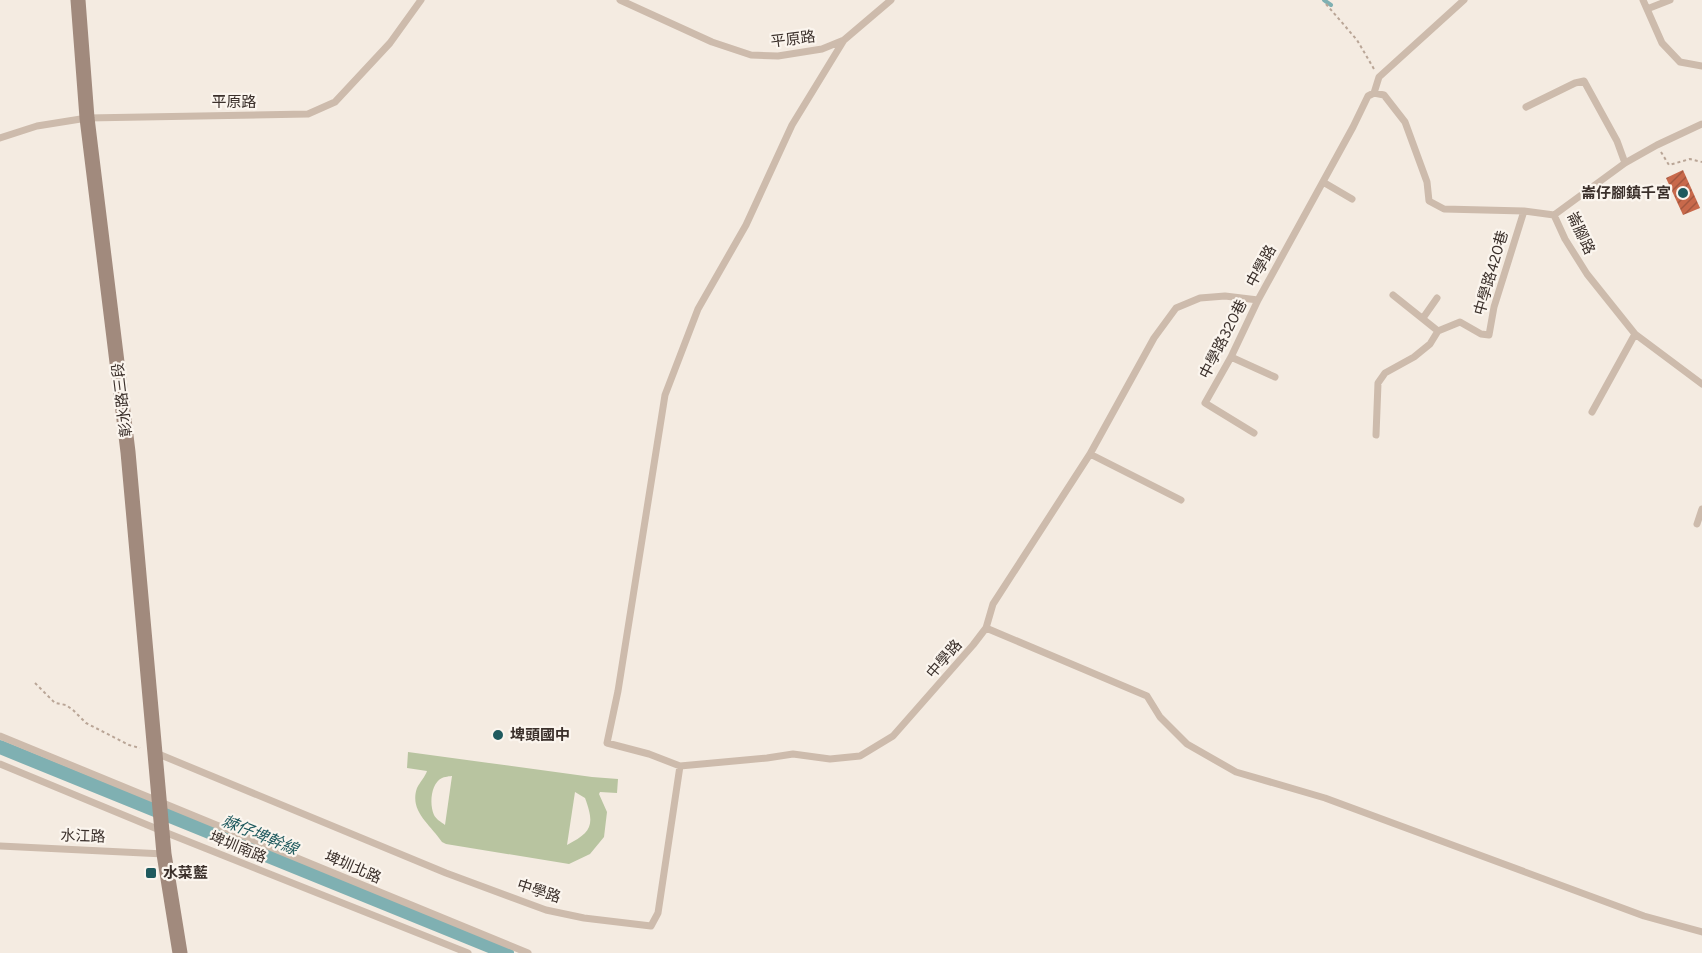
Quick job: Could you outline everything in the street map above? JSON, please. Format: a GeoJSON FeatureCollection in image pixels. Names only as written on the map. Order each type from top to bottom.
{"type":"FeatureCollection","features":[{"type":"Feature","properties":{"kind":"main road","name":"彰水路三段"},"geometry":{"type":"LineString","coordinates":[[78,0],[87,118],[128,452],[164,854],[180,953]]}},
{"type":"Feature","properties":{"kind":"lane","name":"平原路"},"geometry":{"type":"LineString","coordinates":[[0,138],[37,126],[87,118],[308,114],[335,102],[390,43],[421,0]]}},
{"type":"Feature","properties":{"kind":"lane","name":"平原路"},"geometry":{"type":"LineString","coordinates":[[621,0],[712,42],[751,55],[778,56],[822,49],[844,40],[891,0]]}},
{"type":"Feature","properties":{"kind":"lane"},"geometry":{"type":"LineString","coordinates":[[1379,77],[1464,0]]}},
{"type":"Feature","properties":{"kind":"lane"},"geometry":{"type":"LineString","coordinates":[[1643,0],[1662,43],[1680,62],[1702,66]]}},
{"type":"Feature","properties":{"kind":"lane"},"geometry":{"type":"LineString","coordinates":[[1647,9],[1670,0]]}},
{"type":"Feature","properties":{"kind":"lane"},"geometry":{"type":"LineString","coordinates":[[680,765],[607,743],[618,691],[665,395],[698,309],[746,225],[792,125],[844,40]]}},
{"type":"Feature","properties":{"kind":"lane","name":"中學路"},"geometry":{"type":"LineString","coordinates":[[156,753],[446,873],[546,910],[584,918],[651,926],[658,913],[680,765],[793,754],[830,759],[860,756],[893,736],[974,645],[986,628],[993,604],[1090,454],[1154,338],[1176,308],[1200,298],[1225,296],[1258,300],[1368,96],[1374,93],[1379,77]]}},
{"type":"Feature","properties":{"kind":"lane"},"geometry":{"type":"LineString","coordinates":[[1526,107],[1575,83],[1584,81],[1617,141],[1625,163]]}},
{"type":"Feature","properties":{"kind":"lane"},"geometry":{"type":"LineString","coordinates":[[1374,93],[1384,94],[1405,122],[1427,182],[1429,201],[1444,209],[1524,211],[1554,215]]}},
{"type":"Feature","properties":{"kind":"lane","name":"崙腳路"},"geometry":{"type":"LineString","coordinates":[[1702,124],[1625,163],[1554,215],[1587,274],[1635,334],[1702,384]]}},
{"type":"Feature","properties":{"kind":"lane"},"geometry":{"type":"LineString","coordinates":[[1323,182],[1352,199]]}},
{"type":"Feature","properties":{"kind":"lane","name":"中學路420巷"},"geometry":{"type":"LineString","coordinates":[[1438,331],[1460,322],[1481,334],[1489,335],[1494,307],[1524,211]]}},
{"type":"Feature","properties":{"kind":"lane"},"geometry":{"type":"LineString","coordinates":[[1376,435],[1378,383],[1385,373],[1414,357],[1430,344],[1438,331],[1393,295]]}},
{"type":"Feature","properties":{"kind":"lane"},"geometry":{"type":"LineString","coordinates":[[1423,318],[1437,298]]}},
{"type":"Feature","properties":{"kind":"lane","name":"中學路320巷"},"geometry":{"type":"LineString","coordinates":[[1254,433],[1205,403],[1231,357],[1258,300]]}},
{"type":"Feature","properties":{"kind":"lane"},"geometry":{"type":"LineString","coordinates":[[1592,412],[1635,334]]}},
{"type":"Feature","properties":{"kind":"lane"},"geometry":{"type":"LineString","coordinates":[[1231,357],[1275,377]]}},
{"type":"Feature","properties":{"kind":"lane"},"geometry":{"type":"LineString","coordinates":[[1090,454],[1180,500]]}},
{"type":"Feature","properties":{"kind":"lane"},"geometry":{"type":"LineString","coordinates":[[1696,524],[1702,509]]}},
{"type":"Feature","properties":{"kind":"lane"},"geometry":{"type":"LineString","coordinates":[[986,628],[1147,696],[1160,717],[1187,744],[1236,772],[1325,798],[1644,916],[1702,932]]}},
{"type":"Feature","properties":{"kind":"lane","name":"埤圳北路"},"geometry":{"type":"LineString","coordinates":[[0,736],[528,953]]}},
{"type":"Feature","properties":{"kind":"lane","name":"埤圳南路"},"geometry":{"type":"LineString","coordinates":[[0,764],[468,953]]}},
{"type":"Feature","properties":{"kind":"lane","name":"水江路"},"geometry":{"type":"LineString","coordinates":[[0,846],[164,854]]}},
{"type":"Feature","properties":{"kind":"path"},"geometry":{"type":"LineString","coordinates":[[1326,4],[1357,40],[1379,77]]}},
{"type":"Feature","properties":{"kind":"path"},"geometry":{"type":"LineString","coordinates":[[1657,145],[1669,165],[1690,159],[1702,162]]}},
{"type":"Feature","properties":{"kind":"path"},"geometry":{"type":"LineString","coordinates":[[35,683],[54,703],[66,705],[86,723],[129,745],[156,753]]}},
{"type":"Feature","properties":{"kind":"green space"},"geometry":{"type":"Polygon","coordinates":[[[408,752],[618,779],[617,793],[600,792],[607,812],[604,837],[590,854],[569,864],[442,842],[422,817],[416,804],[417,788],[427,771],[407,768],[408,752]],[[452,776],[438,781],[432,794],[434,815],[445,825],[452,776]],[[575,792],[567,845],[586,832],[590,821],[585,798],[575,792]]]}},
{"type":"Feature","properties":{"kind":"building","name":"崙仔腳鎮千宮"},"geometry":{"type":"Polygon","coordinates":[[[1683,170],[1700,208],[1683,215],[1666,178],[1683,170]]]}},
{"type":"Feature","properties":{"kind":"waterway"},"geometry":{"type":"LineString","coordinates":[[1324,0],[1331,5]]}},
{"type":"Feature","properties":{"kind":"waterway","name":"棘仔埤幹線"},"geometry":{"type":"LineString","coordinates":[[0,747],[507,953]]}},
{"type":"Feature","properties":{"kind":"place","name":"崙仔腳鎮千宮"},"geometry":{"type":"Point","coordinates":[1683,193]}},
{"type":"Feature","properties":{"kind":"place","name":"埤頭國中"},"geometry":{"type":"Point","coordinates":[498,735]}},
{"type":"Feature","properties":{"kind":"place","name":"水菜藍"},"geometry":{"type":"Point","coordinates":[151,873]}}]}
